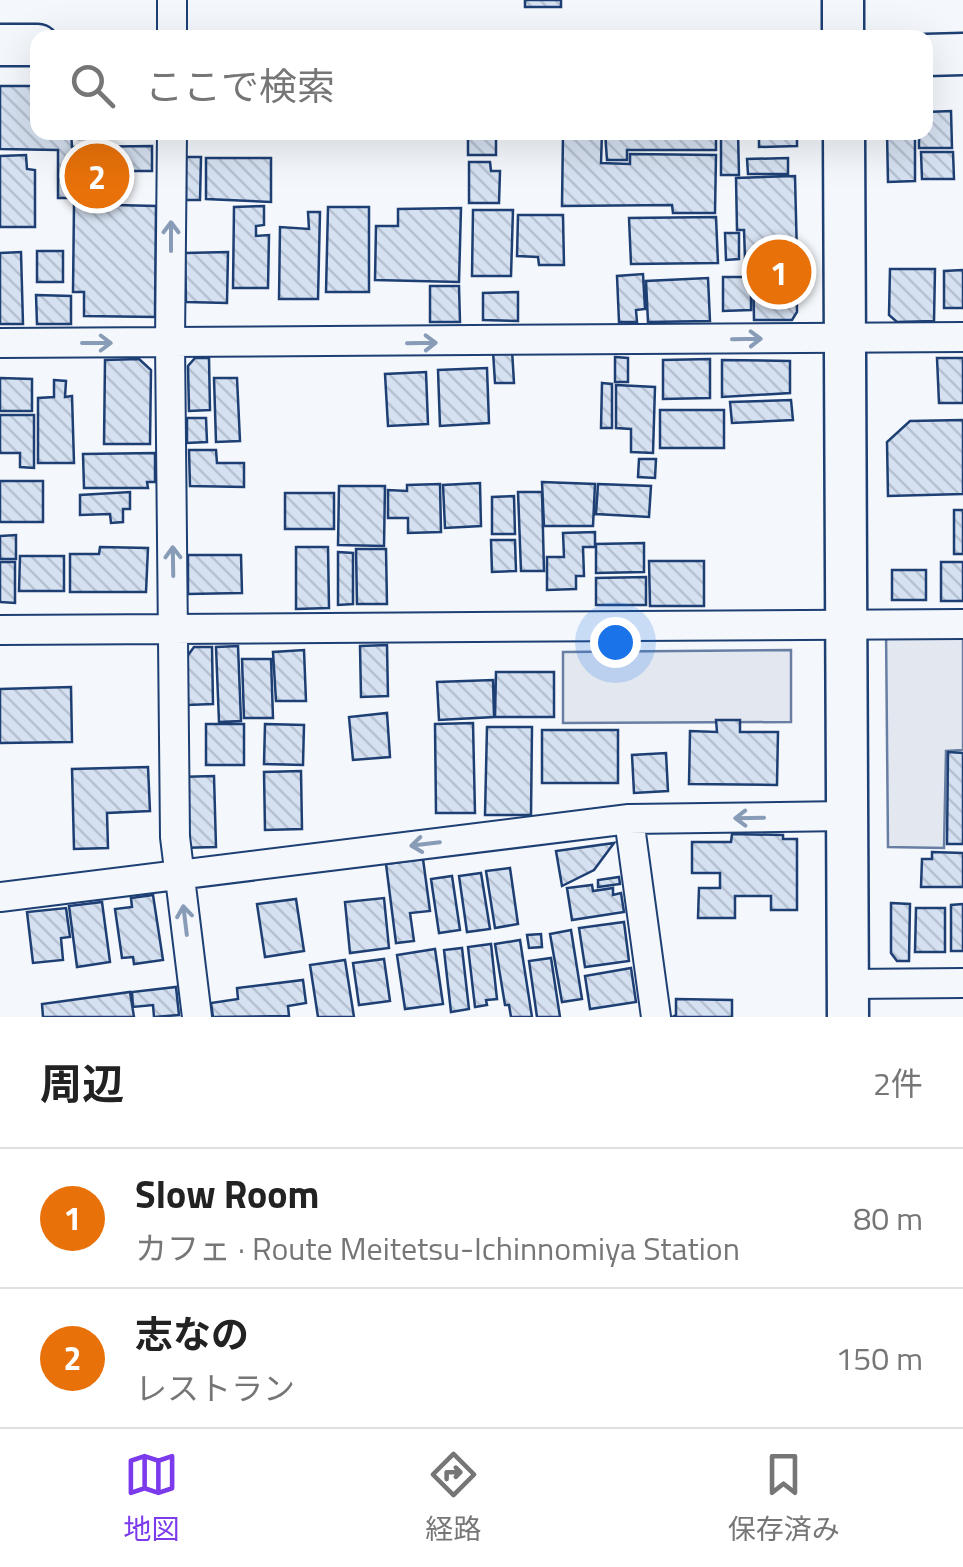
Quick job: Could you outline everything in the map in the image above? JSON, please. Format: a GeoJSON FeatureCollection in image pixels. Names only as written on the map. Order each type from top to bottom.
{"type":"FeatureCollection","features":[{"type":"Feature","properties":{"kind":"street"},"geometry":{"type":"LineString","coordinates":[[172,0],[172,30]]}},
{"type":"Feature","properties":{"kind":"street"},"geometry":{"type":"LineString","coordinates":[[843,0],[843,30]]}},
{"type":"Feature","properties":{"kind":"street"},"geometry":{"type":"LineString","coordinates":[[0,45],[30,45]]}},
{"type":"Feature","properties":{"kind":"street"},"geometry":{"type":"LineString","coordinates":[[933,55],[963,54]]}},
{"type":"Feature","properties":{"kind":"street"},"geometry":{"type":"LineString","coordinates":[[172,140],[170,342],[176,837],[197,1017]]}},
{"type":"Feature","properties":{"kind":"street"},"geometry":{"type":"LineString","coordinates":[[844,140],[848,1000],[963,983]]}},
{"type":"Feature","properties":{"kind":"street"},"geometry":{"type":"LineString","coordinates":[[0,343],[963,338]]}},
{"type":"Feature","properties":{"kind":"street"},"geometry":{"type":"LineString","coordinates":[[0,630],[963,624]]}},
{"type":"Feature","properties":{"kind":"street"},"geometry":{"type":"LineString","coordinates":[[0,897],[630,819],[846,816]]}},
{"type":"Feature","properties":{"kind":"street"},"geometry":{"type":"LineString","coordinates":[[630,819],[656,1017]]}},
{"type":"Feature","properties":{"kind":"shaded area"},"geometry":{"type":"Polygon","coordinates":[[[886,627],[963,627],[963,750],[946,751],[944,848],[888,847],[886,627]]]}},
{"type":"Feature","properties":{"kind":"shaded area"},"geometry":{"type":"Polygon","coordinates":[[[791,650],[791,722],[563,723],[563,652],[791,650]]]}},
{"type":"Feature","properties":{"kind":"building"},"geometry":{"type":"Polygon","coordinates":[[[525,0],[561,0],[561,7],[525,7],[525,0]]]}},
{"type":"Feature","properties":{"kind":"building"},"geometry":{"type":"Polygon","coordinates":[[[0,86],[30,86],[30,140],[72,140],[72,147],[152,146],[152,171],[118,171],[118,198],[58,198],[58,150],[0,149],[0,86]]]}},
{"type":"Feature","properties":{"kind":"building"},"geometry":{"type":"Polygon","coordinates":[[[951,111],[952,148],[919,148],[919,140],[933,140],[933,112],[951,111]]]}},
{"type":"Feature","properties":{"kind":"building"},"geometry":{"type":"Polygon","coordinates":[[[468,140],[496,140],[496,155],[468,155],[468,140]]]}},
{"type":"Feature","properties":{"kind":"building"},"geometry":{"type":"Polygon","coordinates":[[[563,140],[602,140],[601,163],[630,164],[630,154],[716,155],[715,213],[673,213],[672,205],[562,206],[563,140]]]}},
{"type":"Feature","properties":{"kind":"building"},"geometry":{"type":"Polygon","coordinates":[[[606,140],[716,140],[716,150],[627,150],[627,160],[607,160],[606,140]]]}},
{"type":"Feature","properties":{"kind":"building"},"geometry":{"type":"Polygon","coordinates":[[[721,140],[738,140],[739,175],[721,175],[721,140]]]}},
{"type":"Feature","properties":{"kind":"building"},"geometry":{"type":"Polygon","coordinates":[[[759,140],[797,140],[797,146],[759,147],[759,140]]]}},
{"type":"Feature","properties":{"kind":"building"},"geometry":{"type":"Polygon","coordinates":[[[887,140],[915,140],[915,181],[888,182],[887,140]]]}},
{"type":"Feature","properties":{"kind":"building"},"geometry":{"type":"Polygon","coordinates":[[[921,152],[953,152],[954,179],[922,179],[921,152]]]}},
{"type":"Feature","properties":{"kind":"building"},"geometry":{"type":"Polygon","coordinates":[[[26,155],[27,169],[35,170],[35,227],[0,227],[0,156],[26,155]]]}},
{"type":"Feature","properties":{"kind":"building"},"geometry":{"type":"Polygon","coordinates":[[[186,157],[201,157],[200,200],[186,200],[186,157]]]}},
{"type":"Feature","properties":{"kind":"building"},"geometry":{"type":"Polygon","coordinates":[[[206,158],[271,158],[271,202],[206,199],[206,158]]]}},
{"type":"Feature","properties":{"kind":"building"},"geometry":{"type":"Polygon","coordinates":[[[788,158],[788,174],[748,174],[747,159],[788,158]]]}},
{"type":"Feature","properties":{"kind":"building"},"geometry":{"type":"Polygon","coordinates":[[[469,162],[490,162],[491,171],[500,171],[499,203],[469,203],[469,162]]]}},
{"type":"Feature","properties":{"kind":"building"},"geometry":{"type":"Polygon","coordinates":[[[795,176],[797,257],[745,259],[744,230],[737,230],[736,178],[795,176]]]}},
{"type":"Feature","properties":{"kind":"building"},"geometry":{"type":"Polygon","coordinates":[[[74,204],[156,206],[155,317],[84,316],[84,292],[73,292],[74,204]]]}},
{"type":"Feature","properties":{"kind":"building"},"geometry":{"type":"Polygon","coordinates":[[[264,206],[264,225],[256,226],[256,236],[269,235],[268,288],[233,288],[234,207],[264,206]]]}},
{"type":"Feature","properties":{"kind":"building"},"geometry":{"type":"Polygon","coordinates":[[[328,207],[369,207],[369,292],[326,292],[328,207]]]}},
{"type":"Feature","properties":{"kind":"building"},"geometry":{"type":"Polygon","coordinates":[[[461,208],[459,282],[375,280],[376,226],[398,226],[398,209],[461,208]]]}},
{"type":"Feature","properties":{"kind":"building"},"geometry":{"type":"Polygon","coordinates":[[[473,210],[513,210],[511,276],[472,276],[473,210]]]}},
{"type":"Feature","properties":{"kind":"building"},"geometry":{"type":"Polygon","coordinates":[[[308,212],[320,212],[318,299],[279,299],[280,227],[309,229],[308,212]]]}},
{"type":"Feature","properties":{"kind":"building"},"geometry":{"type":"Polygon","coordinates":[[[518,215],[563,215],[564,265],[539,265],[538,257],[517,256],[518,215]]]}},
{"type":"Feature","properties":{"kind":"building"},"geometry":{"type":"Polygon","coordinates":[[[716,217],[718,263],[631,264],[629,218],[716,217]]]}},
{"type":"Feature","properties":{"kind":"building"},"geometry":{"type":"Polygon","coordinates":[[[725,233],[739,233],[739,259],[726,260],[725,233]]]}},
{"type":"Feature","properties":{"kind":"building"},"geometry":{"type":"Polygon","coordinates":[[[37,251],[63,251],[63,282],[37,282],[37,251]]]}},
{"type":"Feature","properties":{"kind":"building"},"geometry":{"type":"Polygon","coordinates":[[[21,252],[23,324],[0,324],[0,253],[21,252]]]}},
{"type":"Feature","properties":{"kind":"building"},"geometry":{"type":"Polygon","coordinates":[[[228,252],[227,303],[186,302],[185,253],[228,252]]]}},
{"type":"Feature","properties":{"kind":"building"},"geometry":{"type":"Polygon","coordinates":[[[796,260],[797,312],[792,320],[754,320],[753,262],[796,260]]]}},
{"type":"Feature","properties":{"kind":"building"},"geometry":{"type":"Polygon","coordinates":[[[890,269],[935,269],[934,321],[897,322],[889,315],[890,269]]]}},
{"type":"Feature","properties":{"kind":"building"},"geometry":{"type":"Polygon","coordinates":[[[963,270],[963,308],[944,308],[944,271],[963,270]]]}},
{"type":"Feature","properties":{"kind":"building"},"geometry":{"type":"Polygon","coordinates":[[[643,274],[645,309],[636,310],[637,322],[619,322],[617,276],[643,274]]]}},
{"type":"Feature","properties":{"kind":"building"},"geometry":{"type":"Polygon","coordinates":[[[723,277],[751,277],[751,310],[723,311],[723,277]]]}},
{"type":"Feature","properties":{"kind":"building"},"geometry":{"type":"Polygon","coordinates":[[[708,278],[710,321],[648,322],[646,281],[708,278]]]}},
{"type":"Feature","properties":{"kind":"building"},"geometry":{"type":"Polygon","coordinates":[[[430,286],[459,286],[460,322],[430,322],[430,286]]]}},
{"type":"Feature","properties":{"kind":"building"},"geometry":{"type":"Polygon","coordinates":[[[518,292],[518,321],[483,320],[483,293],[518,292]]]}},
{"type":"Feature","properties":{"kind":"building"},"geometry":{"type":"Polygon","coordinates":[[[36,295],[71,296],[71,324],[37,324],[36,295]]]}},
{"type":"Feature","properties":{"kind":"building"},"geometry":{"type":"Polygon","coordinates":[[[512,350],[514,383],[495,383],[493,351],[512,350]]]}},
{"type":"Feature","properties":{"kind":"building"},"geometry":{"type":"Polygon","coordinates":[[[615,357],[628,358],[628,382],[615,382],[615,357]]]}},
{"type":"Feature","properties":{"kind":"building"},"geometry":{"type":"Polygon","coordinates":[[[195,358],[209,358],[210,410],[189,411],[188,366],[195,358]]]}},
{"type":"Feature","properties":{"kind":"building"},"geometry":{"type":"Polygon","coordinates":[[[937,358],[963,358],[963,403],[939,403],[937,358]]]}},
{"type":"Feature","properties":{"kind":"building"},"geometry":{"type":"Polygon","coordinates":[[[139,359],[151,370],[150,444],[104,444],[105,360],[139,359]]]}},
{"type":"Feature","properties":{"kind":"building"},"geometry":{"type":"Polygon","coordinates":[[[710,359],[710,398],[663,399],[663,360],[710,359]]]}},
{"type":"Feature","properties":{"kind":"building"},"geometry":{"type":"Polygon","coordinates":[[[722,360],[790,361],[790,393],[722,397],[722,360]]]}},
{"type":"Feature","properties":{"kind":"building"},"geometry":{"type":"Polygon","coordinates":[[[487,368],[489,423],[440,426],[438,370],[487,368]]]}},
{"type":"Feature","properties":{"kind":"building"},"geometry":{"type":"Polygon","coordinates":[[[426,372],[428,424],[388,426],[385,374],[426,372]]]}},
{"type":"Feature","properties":{"kind":"building"},"geometry":{"type":"Polygon","coordinates":[[[0,378],[32,379],[32,411],[0,411],[0,378]]]}},
{"type":"Feature","properties":{"kind":"building"},"geometry":{"type":"Polygon","coordinates":[[[214,378],[237,378],[240,441],[216,442],[214,378]]]}},
{"type":"Feature","properties":{"kind":"building"},"geometry":{"type":"Polygon","coordinates":[[[54,380],[66,381],[65,397],[72,396],[74,463],[38,463],[38,398],[54,397],[54,380]]]}},
{"type":"Feature","properties":{"kind":"building"},"geometry":{"type":"Polygon","coordinates":[[[602,383],[612,384],[612,428],[601,428],[602,383]]]}},
{"type":"Feature","properties":{"kind":"building"},"geometry":{"type":"Polygon","coordinates":[[[616,385],[655,387],[653,453],[631,452],[631,429],[616,428],[616,385]]]}},
{"type":"Feature","properties":{"kind":"building"},"geometry":{"type":"Polygon","coordinates":[[[791,400],[793,420],[732,423],[730,402],[791,400]]]}},
{"type":"Feature","properties":{"kind":"building"},"geometry":{"type":"Polygon","coordinates":[[[660,410],[724,410],[724,448],[660,448],[660,410]]]}},
{"type":"Feature","properties":{"kind":"building"},"geometry":{"type":"Polygon","coordinates":[[[0,415],[34,415],[34,468],[20,467],[20,453],[0,453],[0,415]]]}},
{"type":"Feature","properties":{"kind":"building"},"geometry":{"type":"Polygon","coordinates":[[[187,418],[206,418],[207,442],[187,443],[187,418]]]}},
{"type":"Feature","properties":{"kind":"building"},"geometry":{"type":"Polygon","coordinates":[[[963,420],[963,494],[888,496],[887,442],[910,421],[963,420]]]}},
{"type":"Feature","properties":{"kind":"building"},"geometry":{"type":"Polygon","coordinates":[[[189,450],[216,450],[217,463],[244,463],[244,487],[190,486],[189,450]]]}},
{"type":"Feature","properties":{"kind":"building"},"geometry":{"type":"Polygon","coordinates":[[[155,453],[155,482],[147,482],[148,488],[84,488],[83,454],[155,453]]]}},
{"type":"Feature","properties":{"kind":"building"},"geometry":{"type":"Polygon","coordinates":[[[639,459],[656,459],[655,478],[638,477],[639,459]]]}},
{"type":"Feature","properties":{"kind":"building"},"geometry":{"type":"Polygon","coordinates":[[[0,481],[43,481],[43,522],[0,522],[0,481]]]}},
{"type":"Feature","properties":{"kind":"building"},"geometry":{"type":"Polygon","coordinates":[[[542,482],[595,484],[593,526],[544,526],[542,482]]]}},
{"type":"Feature","properties":{"kind":"building"},"geometry":{"type":"Polygon","coordinates":[[[480,483],[481,526],[445,528],[443,485],[480,483]]]}},
{"type":"Feature","properties":{"kind":"building"},"geometry":{"type":"Polygon","coordinates":[[[440,484],[441,532],[408,533],[408,518],[388,518],[388,490],[407,491],[407,485],[440,484]]]}},
{"type":"Feature","properties":{"kind":"building"},"geometry":{"type":"Polygon","coordinates":[[[598,484],[651,486],[649,517],[596,514],[598,484]]]}},
{"type":"Feature","properties":{"kind":"building"},"geometry":{"type":"Polygon","coordinates":[[[339,486],[385,486],[384,546],[338,545],[339,486]]]}},
{"type":"Feature","properties":{"kind":"building"},"geometry":{"type":"Polygon","coordinates":[[[130,492],[130,509],[123,509],[123,522],[111,523],[110,514],[80,515],[80,495],[130,492]]]}},
{"type":"Feature","properties":{"kind":"building"},"geometry":{"type":"Polygon","coordinates":[[[518,492],[542,492],[544,571],[521,571],[518,492]]]}},
{"type":"Feature","properties":{"kind":"building"},"geometry":{"type":"Polygon","coordinates":[[[285,493],[334,493],[334,529],[285,529],[285,493]]]}},
{"type":"Feature","properties":{"kind":"building"},"geometry":{"type":"Polygon","coordinates":[[[514,496],[515,534],[492,534],[492,497],[514,496]]]}},
{"type":"Feature","properties":{"kind":"building"},"geometry":{"type":"Polygon","coordinates":[[[954,510],[963,510],[963,554],[954,554],[954,510]]]}},
{"type":"Feature","properties":{"kind":"building"},"geometry":{"type":"Polygon","coordinates":[[[595,532],[595,547],[583,547],[584,576],[576,576],[576,589],[547,590],[547,557],[564,557],[563,533],[595,532]]]}},
{"type":"Feature","properties":{"kind":"building"},"geometry":{"type":"Polygon","coordinates":[[[16,535],[16,559],[0,559],[0,536],[16,535]]]}},
{"type":"Feature","properties":{"kind":"building"},"geometry":{"type":"Polygon","coordinates":[[[491,540],[515,540],[516,571],[492,572],[491,540]]]}},
{"type":"Feature","properties":{"kind":"building"},"geometry":{"type":"Polygon","coordinates":[[[644,543],[644,572],[596,573],[596,544],[644,543]]]}},
{"type":"Feature","properties":{"kind":"building"},"geometry":{"type":"Polygon","coordinates":[[[100,547],[148,548],[146,592],[70,592],[70,554],[99,554],[100,547]]]}},
{"type":"Feature","properties":{"kind":"building"},"geometry":{"type":"Polygon","coordinates":[[[296,547],[328,547],[329,608],[296,609],[296,547]]]}},
{"type":"Feature","properties":{"kind":"building"},"geometry":{"type":"Polygon","coordinates":[[[356,549],[386,549],[387,604],[357,604],[356,549]]]}},
{"type":"Feature","properties":{"kind":"building"},"geometry":{"type":"Polygon","coordinates":[[[338,552],[353,553],[353,604],[338,605],[338,552]]]}},
{"type":"Feature","properties":{"kind":"building"},"geometry":{"type":"Polygon","coordinates":[[[188,555],[241,555],[242,593],[188,594],[188,555]]]}},
{"type":"Feature","properties":{"kind":"building"},"geometry":{"type":"Polygon","coordinates":[[[20,556],[64,556],[64,591],[19,591],[20,556]]]}},
{"type":"Feature","properties":{"kind":"building"},"geometry":{"type":"Polygon","coordinates":[[[649,561],[704,561],[704,606],[650,606],[649,561]]]}},
{"type":"Feature","properties":{"kind":"building"},"geometry":{"type":"Polygon","coordinates":[[[0,562],[15,562],[15,603],[0,602],[0,562]]]}},
{"type":"Feature","properties":{"kind":"building"},"geometry":{"type":"Polygon","coordinates":[[[941,562],[963,562],[963,601],[941,601],[941,562]]]}},
{"type":"Feature","properties":{"kind":"building"},"geometry":{"type":"Polygon","coordinates":[[[892,570],[926,570],[926,600],[892,600],[892,570]]]}},
{"type":"Feature","properties":{"kind":"building"},"geometry":{"type":"Polygon","coordinates":[[[646,577],[646,605],[596,605],[596,578],[646,577]]]}},
{"type":"Feature","properties":{"kind":"building"},"geometry":{"type":"Polygon","coordinates":[[[387,645],[388,696],[361,697],[360,646],[387,645]]]}},
{"type":"Feature","properties":{"kind":"building"},"geometry":{"type":"Polygon","coordinates":[[[238,646],[241,721],[219,722],[216,647],[238,646]]]}},
{"type":"Feature","properties":{"kind":"building"},"geometry":{"type":"Polygon","coordinates":[[[194,647],[212,647],[213,704],[187,705],[186,658],[194,647]]]}},
{"type":"Feature","properties":{"kind":"building"},"geometry":{"type":"Polygon","coordinates":[[[304,650],[306,701],[276,701],[273,652],[304,650]]]}},
{"type":"Feature","properties":{"kind":"building"},"geometry":{"type":"Polygon","coordinates":[[[242,659],[271,659],[273,718],[244,718],[242,659]]]}},
{"type":"Feature","properties":{"kind":"building"},"geometry":{"type":"Polygon","coordinates":[[[496,672],[554,672],[554,717],[495,717],[496,672]]]}},
{"type":"Feature","properties":{"kind":"building"},"geometry":{"type":"Polygon","coordinates":[[[493,680],[494,717],[439,720],[437,682],[493,680]]]}},
{"type":"Feature","properties":{"kind":"building"},"geometry":{"type":"Polygon","coordinates":[[[71,687],[72,742],[0,743],[0,689],[71,687]]]}},
{"type":"Feature","properties":{"kind":"building"},"geometry":{"type":"Polygon","coordinates":[[[387,713],[390,757],[353,760],[349,717],[387,713]]]}},
{"type":"Feature","properties":{"kind":"building"},"geometry":{"type":"Polygon","coordinates":[[[716,720],[740,720],[740,732],[778,732],[777,785],[689,784],[690,731],[717,732],[716,720]]]}},
{"type":"Feature","properties":{"kind":"building"},"geometry":{"type":"Polygon","coordinates":[[[473,723],[475,813],[436,813],[435,724],[473,723]]]}},
{"type":"Feature","properties":{"kind":"building"},"geometry":{"type":"Polygon","coordinates":[[[206,724],[244,724],[244,765],[206,765],[206,724]]]}},
{"type":"Feature","properties":{"kind":"building"},"geometry":{"type":"Polygon","coordinates":[[[265,724],[304,725],[303,765],[264,764],[265,724]]]}},
{"type":"Feature","properties":{"kind":"building"},"geometry":{"type":"Polygon","coordinates":[[[487,727],[532,727],[531,815],[485,815],[487,727]]]}},
{"type":"Feature","properties":{"kind":"building"},"geometry":{"type":"Polygon","coordinates":[[[542,730],[618,730],[618,783],[542,783],[542,730]]]}},
{"type":"Feature","properties":{"kind":"building"},"geometry":{"type":"Polygon","coordinates":[[[948,752],[963,753],[963,844],[947,844],[948,752]]]}},
{"type":"Feature","properties":{"kind":"building"},"geometry":{"type":"Polygon","coordinates":[[[666,753],[668,791],[634,793],[632,755],[666,753]]]}},
{"type":"Feature","properties":{"kind":"building"},"geometry":{"type":"Polygon","coordinates":[[[148,767],[150,811],[107,813],[108,848],[74,849],[72,769],[148,767]]]}},
{"type":"Feature","properties":{"kind":"building"},"geometry":{"type":"Polygon","coordinates":[[[301,771],[302,829],[265,830],[264,772],[301,771]]]}},
{"type":"Feature","properties":{"kind":"building"},"geometry":{"type":"Polygon","coordinates":[[[214,776],[216,847],[179,848],[177,777],[214,776]]]}},
{"type":"Feature","properties":{"kind":"building"},"geometry":{"type":"Polygon","coordinates":[[[732,834],[797,839],[797,910],[771,910],[771,896],[735,896],[735,918],[698,918],[699,888],[720,888],[720,873],[692,873],[692,842],[731,842],[732,834]]]}},
{"type":"Feature","properties":{"kind":"building"},"geometry":{"type":"Polygon","coordinates":[[[614,843],[594,870],[562,886],[556,851],[614,843]]]}},
{"type":"Feature","properties":{"kind":"building"},"geometry":{"type":"Polygon","coordinates":[[[932,852],[963,853],[963,887],[921,887],[922,859],[932,859],[932,852]]]}},
{"type":"Feature","properties":{"kind":"building"},"geometry":{"type":"Polygon","coordinates":[[[423,859],[430,911],[410,913],[414,941],[396,943],[386,864],[423,859]]]}},
{"type":"Feature","properties":{"kind":"building"},"geometry":{"type":"Polygon","coordinates":[[[510,868],[518,924],[495,928],[486,871],[510,868]]]}},
{"type":"Feature","properties":{"kind":"building"},"geometry":{"type":"Polygon","coordinates":[[[481,873],[490,929],[467,932],[459,876],[481,873]]]}},
{"type":"Feature","properties":{"kind":"building"},"geometry":{"type":"Polygon","coordinates":[[[452,876],[460,930],[439,933],[431,879],[452,876]]]}},
{"type":"Feature","properties":{"kind":"building"},"geometry":{"type":"Polygon","coordinates":[[[619,877],[620,884],[598,887],[598,880],[619,877]]]}},
{"type":"Feature","properties":{"kind":"building"},"geometry":{"type":"Polygon","coordinates":[[[592,885],[593,891],[613,888],[613,895],[621,893],[624,912],[572,920],[567,888],[592,885]]]}},
{"type":"Feature","properties":{"kind":"building"},"geometry":{"type":"Polygon","coordinates":[[[153,895],[163,960],[134,964],[133,957],[122,958],[115,909],[132,907],[131,898],[153,895]]]}},
{"type":"Feature","properties":{"kind":"building"},"geometry":{"type":"Polygon","coordinates":[[[384,898],[389,948],[350,953],[345,902],[384,898]]]}},
{"type":"Feature","properties":{"kind":"building"},"geometry":{"type":"Polygon","coordinates":[[[296,899],[304,951],[265,957],[257,904],[296,899]]]}},
{"type":"Feature","properties":{"kind":"building"},"geometry":{"type":"Polygon","coordinates":[[[102,902],[110,962],[77,967],[69,906],[102,902]]]}},
{"type":"Feature","properties":{"kind":"building"},"geometry":{"type":"Polygon","coordinates":[[[891,903],[910,904],[909,961],[897,961],[891,953],[891,903]]]}},
{"type":"Feature","properties":{"kind":"building"},"geometry":{"type":"Polygon","coordinates":[[[963,904],[963,951],[951,951],[951,905],[963,904]]]}},
{"type":"Feature","properties":{"kind":"building"},"geometry":{"type":"Polygon","coordinates":[[[66,908],[70,937],[61,938],[63,960],[33,963],[27,912],[66,908]]]}},
{"type":"Feature","properties":{"kind":"building"},"geometry":{"type":"Polygon","coordinates":[[[916,908],[945,908],[945,952],[915,952],[916,908]]]}},
{"type":"Feature","properties":{"kind":"building"},"geometry":{"type":"Polygon","coordinates":[[[624,922],[629,961],[585,967],[579,928],[624,922]]]}},
{"type":"Feature","properties":{"kind":"building"},"geometry":{"type":"Polygon","coordinates":[[[571,930],[582,999],[562,1002],[550,934],[571,930]]]}},
{"type":"Feature","properties":{"kind":"building"},"geometry":{"type":"Polygon","coordinates":[[[541,934],[542,947],[529,948],[527,935],[541,934]]]}},
{"type":"Feature","properties":{"kind":"building"},"geometry":{"type":"Polygon","coordinates":[[[520,940],[532,1017],[511,1017],[509,1005],[505,1005],[495,944],[520,940]]]}},
{"type":"Feature","properties":{"kind":"building"},"geometry":{"type":"Polygon","coordinates":[[[491,944],[497,999],[475,1007],[468,947],[491,944]]]}},
{"type":"Feature","properties":{"kind":"building"},"geometry":{"type":"Polygon","coordinates":[[[462,948],[469,1009],[451,1012],[444,950],[462,948]]]}},
{"type":"Feature","properties":{"kind":"building"},"geometry":{"type":"Polygon","coordinates":[[[435,949],[443,1004],[405,1009],[397,955],[435,949]]]}},
{"type":"Feature","properties":{"kind":"building"},"geometry":{"type":"Polygon","coordinates":[[[551,958],[560,1017],[537,1017],[529,961],[551,958]]]}},
{"type":"Feature","properties":{"kind":"building"},"geometry":{"type":"Polygon","coordinates":[[[384,959],[390,1001],[359,1005],[353,963],[384,959]]]}},
{"type":"Feature","properties":{"kind":"building"},"geometry":{"type":"Polygon","coordinates":[[[345,960],[354,1017],[318,1017],[310,965],[345,960]]]}},
{"type":"Feature","properties":{"kind":"building"},"geometry":{"type":"Polygon","coordinates":[[[631,968],[636,1002],[590,1009],[585,976],[631,968]]]}},
{"type":"Feature","properties":{"kind":"building"},"geometry":{"type":"Polygon","coordinates":[[[303,980],[306,1003],[288,1006],[289,1016],[213,1017],[211,1003],[238,999],[237,988],[303,980]]]}},
{"type":"Feature","properties":{"kind":"building"},"geometry":{"type":"Polygon","coordinates":[[[176,987],[179,1015],[154,1017],[153,1005],[133,1007],[132,992],[176,987]]]}},
{"type":"Feature","properties":{"kind":"building"},"geometry":{"type":"Polygon","coordinates":[[[130,992],[134,1017],[43,1017],[42,1004],[130,992]]]}},
{"type":"Feature","properties":{"kind":"building"},"geometry":{"type":"Polygon","coordinates":[[[676,999],[732,1000],[732,1017],[672,1017],[676,1015],[676,999]]]}},
{"type":"Feature","properties":{"kind":"place","name":"志なの"},"geometry":{"type":"Point","coordinates":[97,176]}},
{"type":"Feature","properties":{"kind":"place","name":"Slow Room"},"geometry":{"type":"Point","coordinates":[779,272]}}]}
